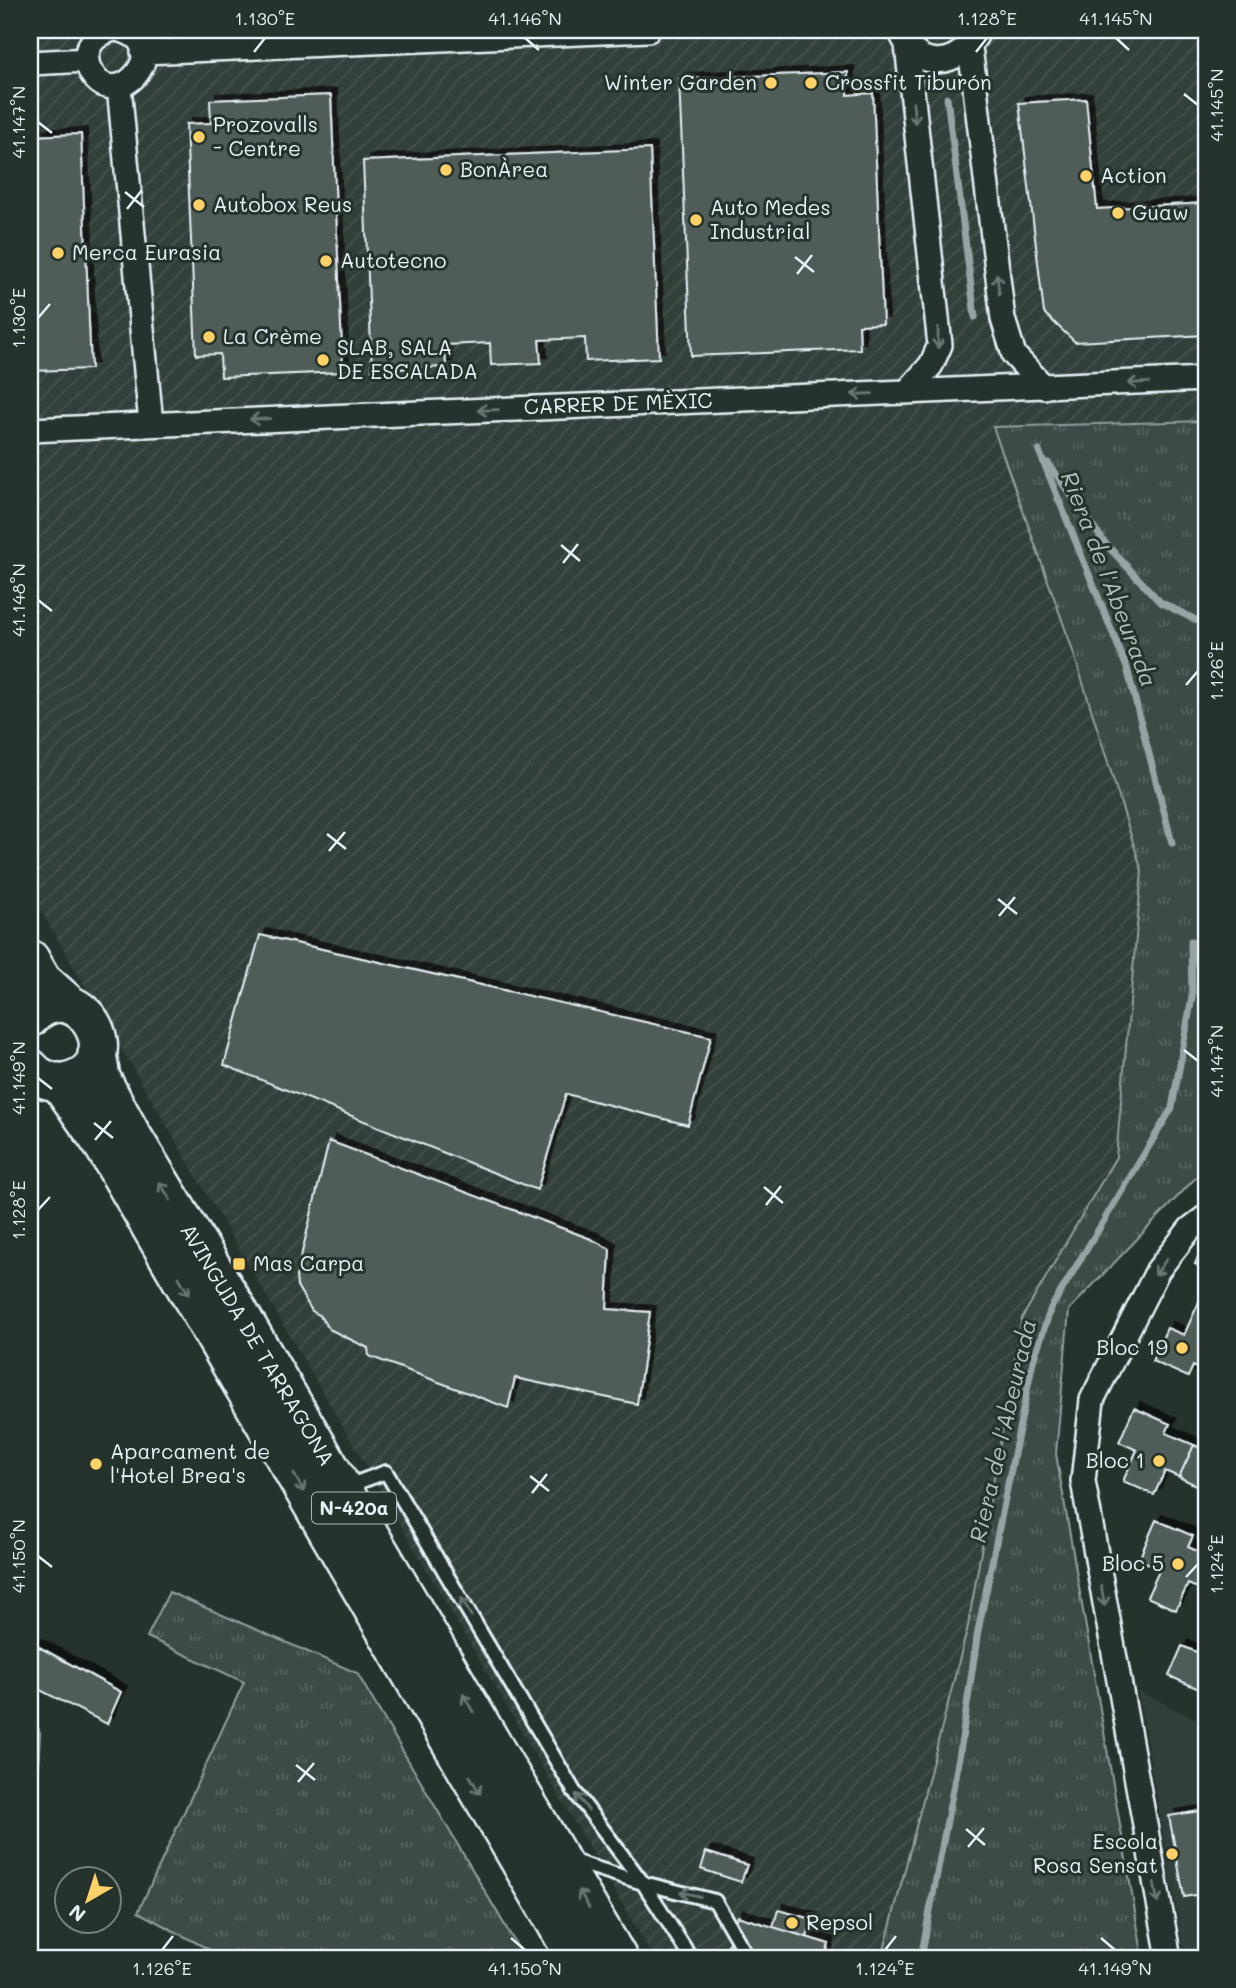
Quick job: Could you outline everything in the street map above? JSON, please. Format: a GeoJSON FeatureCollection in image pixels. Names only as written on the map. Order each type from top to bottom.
{"type":"FeatureCollection","features":[{"type":"Feature","properties":{"kind":"main road","name":"N-420a"},"geometry":{"type":"LineString","coordinates":[[30,959],[42,980],[70,1005],[86,1014],[94,1024],[98,1036],[97,1054],[92,1066],[83,1075],[71,1081],[42,1079]]}},
{"type":"Feature","properties":{"kind":"main road"},"geometry":{"type":"LineString","coordinates":[[30,1018],[50,1005],[70,1005]]}},
{"type":"Feature","properties":{"kind":"main road","name":"AVINGUDA DE TARRAGONA"},"geometry":{"type":"LineString","coordinates":[[97,1054],[101,1078],[130,1132],[618,1958]]}},
{"type":"Feature","properties":{"kind":"main road","name":"AVINGUDA DE TARRAGONA"},"geometry":{"type":"LineString","coordinates":[[42,1079],[104,1147],[576,1958]]}},
{"type":"Feature","properties":{"kind":"street"},"geometry":{"type":"LineString","coordinates":[[109,30],[94,38],[87,60],[93,76],[109,85],[119,86],[138,75],[143,52],[133,35],[120,30]]}},
{"type":"Feature","properties":{"kind":"street"},"geometry":{"type":"LineString","coordinates":[[143,52],[648,30]]}},
{"type":"Feature","properties":{"kind":"street"},"geometry":{"type":"LineString","coordinates":[[903,37],[918,54],[929,60],[944,61],[959,56],[975,38]]}},
{"type":"Feature","properties":{"kind":"street"},"geometry":{"type":"LineString","coordinates":[[903,37],[940,345],[931,365],[907,392]]}},
{"type":"Feature","properties":{"kind":"street"},"geometry":{"type":"LineString","coordinates":[[975,38],[1003,319],[1014,355],[1044,387]]}},
{"type":"Feature","properties":{"kind":"street"},"geometry":{"type":"LineString","coordinates":[[30,63],[87,60]]}},
{"type":"Feature","properties":{"kind":"street"},"geometry":{"type":"LineString","coordinates":[[119,86],[151,424]]}},
{"type":"Feature","properties":{"kind":"street","name":"CARRER DE MÈXIC"},"geometry":{"type":"LineString","coordinates":[[30,430],[1206,379]]}},
{"type":"Feature","properties":{"kind":"street"},"geometry":{"type":"LineString","coordinates":[[1168,1958],[1083,1481],[1092,1401],[1158,1270],[1190,1229],[1206,1216]]}},
{"type":"Feature","properties":{"kind":"lane"},"geometry":{"type":"LineString","coordinates":[[342,1488],[386,1472],[574,1791],[643,1883],[691,1958]]}},
{"type":"Feature","properties":{"kind":"lane"},"geometry":{"type":"LineString","coordinates":[[563,1863],[576,1862],[643,1883],[715,1901],[748,1958]]}},
{"type":"Feature","properties":{"kind":"shaded area"},"geometry":{"type":"Polygon","coordinates":[[[30,30],[1206,30],[1206,421],[993,427],[1072,648],[1142,871],[1116,1157],[1022,1318],[968,1626],[882,1958],[654,1958],[30,892],[30,30]]]}},
{"type":"Feature","properties":{"kind":"shaded area","name":"Escola Rosa Sensat"},"geometry":{"type":"Polygon","coordinates":[[[1138,1691],[1206,1724],[1206,1810],[1170,1816],[1185,1897],[1206,1893],[1206,1958],[1185,1958],[1138,1691]]]}},
{"type":"Feature","properties":{"kind":"green space"},"geometry":{"type":"Polygon","coordinates":[[[1206,421],[1206,1167],[1069,1310],[1056,1454],[1143,1958],[882,1958],[968,1626],[1022,1318],[1116,1157],[1142,871],[1072,648],[993,427],[1206,421]]]}},
{"type":"Feature","properties":{"kind":"green space"},"geometry":{"type":"Polygon","coordinates":[[[169,1592],[357,1673],[524,1958],[225,1958],[138,1912],[244,1682],[147,1637],[169,1592]]]}},
{"type":"Feature","properties":{"kind":"green space"},"geometry":{"type":"Polygon","coordinates":[[[30,1707],[40,1733],[30,1828],[30,1707]]]}},
{"type":"Feature","properties":{"kind":"building"},"geometry":{"type":"Polygon","coordinates":[[[848,72],[848,95],[873,93],[883,324],[859,325],[860,349],[691,356],[679,79],[848,72]]]}},
{"type":"Feature","properties":{"kind":"building"},"geometry":{"type":"Polygon","coordinates":[[[331,95],[343,372],[221,377],[220,354],[196,355],[186,124],[211,123],[210,100],[331,95]]]}},
{"type":"Feature","properties":{"kind":"building"},"geometry":{"type":"Polygon","coordinates":[[[1086,99],[1097,209],[1206,203],[1206,335],[1075,342],[1044,313],[1019,103],[1086,99]]]}},
{"type":"Feature","properties":{"kind":"building","name":"Merca Eurasia"},"geometry":{"type":"Polygon","coordinates":[[[81,134],[91,369],[30,371],[30,136],[81,134]]]}},
{"type":"Feature","properties":{"kind":"building"},"geometry":{"type":"Polygon","coordinates":[[[650,149],[659,358],[586,361],[585,338],[539,340],[541,363],[491,365],[490,343],[445,345],[446,367],[372,370],[363,161],[650,149]]]}},
{"type":"Feature","properties":{"kind":"building"},"geometry":{"type":"Polygon","coordinates":[[[260,935],[711,1037],[688,1125],[566,1094],[537,1190],[224,1065],[260,935]]]}},
{"type":"Feature","properties":{"kind":"building"},"geometry":{"type":"Polygon","coordinates":[[[329,1141],[591,1239],[610,1249],[607,1309],[650,1312],[637,1404],[515,1378],[508,1408],[369,1356],[368,1348],[329,1329],[319,1315],[312,1311],[297,1286],[296,1277],[329,1141]]]}},
{"type":"Feature","properties":{"kind":"building"},"geometry":{"type":"Polygon","coordinates":[[[1206,1238],[1206,1270],[1195,1264],[1206,1238]]]}},
{"type":"Feature","properties":{"kind":"building"},"geometry":{"type":"Polygon","coordinates":[[[1206,1286],[1206,1308],[1198,1304],[1206,1286]]]}},
{"type":"Feature","properties":{"kind":"building","name":"Bloc 19"},"geometry":{"type":"Polygon","coordinates":[[[1198,1304],[1206,1308],[1206,1372],[1193,1366],[1188,1377],[1152,1361],[1167,1328],[1184,1335],[1198,1304]]]}},
{"type":"Feature","properties":{"kind":"building","name":"Bloc 1"},"geometry":{"type":"Polygon","coordinates":[[[1134,1408],[1170,1424],[1166,1433],[1194,1445],[1179,1477],[1165,1471],[1154,1495],[1123,1481],[1137,1450],[1119,1442],[1134,1408]]]}},
{"type":"Feature","properties":{"kind":"building"},"geometry":{"type":"Polygon","coordinates":[[[1194,1445],[1206,1451],[1206,1490],[1179,1477],[1194,1445]]]}},
{"type":"Feature","properties":{"kind":"building","name":"Bloc 5"},"geometry":{"type":"Polygon","coordinates":[[[1156,1520],[1193,1536],[1188,1547],[1206,1555],[1206,1576],[1200,1589],[1188,1584],[1176,1610],[1147,1597],[1160,1569],[1139,1559],[1156,1520]]]}},
{"type":"Feature","properties":{"kind":"building"},"geometry":{"type":"Polygon","coordinates":[[[30,1642],[121,1692],[107,1724],[30,1685],[30,1642]]]}},
{"type":"Feature","properties":{"kind":"building"},"geometry":{"type":"Polygon","coordinates":[[[1182,1646],[1206,1656],[1206,1692],[1169,1676],[1182,1646]]]}},
{"type":"Feature","properties":{"kind":"building"},"geometry":{"type":"Polygon","coordinates":[[[1206,1810],[1206,1893],[1184,1897],[1169,1816],[1206,1810]]]}},
{"type":"Feature","properties":{"kind":"building"},"geometry":{"type":"Polygon","coordinates":[[[706,1852],[747,1865],[741,1882],[701,1869],[706,1852]]]}},
{"type":"Feature","properties":{"kind":"building","name":"Repsol"},"geometry":{"type":"Polygon","coordinates":[[[778,1910],[812,1919],[807,1937],[773,1927],[778,1910]]]}},
{"type":"Feature","properties":{"kind":"building"},"geometry":{"type":"Polygon","coordinates":[[[737,1916],[829,1944],[825,1958],[760,1958],[727,1948],[737,1916]]]}},
{"type":"Feature","properties":{"kind":"waterway","name":"Riera de l'Abeurada"},"geometry":{"type":"LineString","coordinates":[[947,98],[975,317]]}},
{"type":"Feature","properties":{"kind":"waterway","name":"Riera de l'Abeurada"},"geometry":{"type":"LineString","coordinates":[[1039,451],[1127,668],[1172,843]]}},
{"type":"Feature","properties":{"kind":"waterway"},"geometry":{"type":"LineString","coordinates":[[1048,463],[1105,543],[1160,602],[1206,625]]}},
{"type":"Feature","properties":{"kind":"waterway","name":"Riera de l'Abeurada"},"geometry":{"type":"LineString","coordinates":[[921,1958],[960,1752],[978,1631],[1033,1361],[1051,1308],[1172,1108],[1192,997],[1191,941]]}},
{"type":"Feature","properties":{"kind":"place","name":"Winter Garden"},"geometry":{"type":"Point","coordinates":[771,83]}},
{"type":"Feature","properties":{"kind":"place","name":"Crossfit Tiburón"},"geometry":{"type":"Point","coordinates":[811,83]}},
{"type":"Feature","properties":{"kind":"place","name":"Prozovalls - Centre"},"geometry":{"type":"Point","coordinates":[199,137]}},
{"type":"Feature","properties":{"kind":"place","name":"BonÀrea"},"geometry":{"type":"Point","coordinates":[446,170]}},
{"type":"Feature","properties":{"kind":"place","name":"Action"},"geometry":{"type":"Point","coordinates":[1086,176]}},
{"type":"Feature","properties":{"kind":"place","name":"Autobox Reus"},"geometry":{"type":"Point","coordinates":[199,205]}},
{"type":"Feature","properties":{"kind":"place","name":"Guaw"},"geometry":{"type":"Point","coordinates":[1118,213]}},
{"type":"Feature","properties":{"kind":"place","name":"Auto Medes Industrial"},"geometry":{"type":"Point","coordinates":[696,220]}},
{"type":"Feature","properties":{"kind":"place","name":"Merca Eurasia"},"geometry":{"type":"Point","coordinates":[58,253]}},
{"type":"Feature","properties":{"kind":"place","name":"Autotecno"},"geometry":{"type":"Point","coordinates":[326,261]}},
{"type":"Feature","properties":{"kind":"place","name":"La Crème"},"geometry":{"type":"Point","coordinates":[209,337]}},
{"type":"Feature","properties":{"kind":"place","name":"SLAB, SALA DE ESCALADA"},"geometry":{"type":"Point","coordinates":[323,360]}},
{"type":"Feature","properties":{"kind":"place","name":"Mas Carpa"},"geometry":{"type":"Point","coordinates":[239,1264]}},
{"type":"Feature","properties":{"kind":"place","name":"Bloc 19"},"geometry":{"type":"Point","coordinates":[1182,1348]}},
{"type":"Feature","properties":{"kind":"place","name":"Bloc 1"},"geometry":{"type":"Point","coordinates":[1159,1461]}},
{"type":"Feature","properties":{"kind":"place","name":"Aparcament de l'Hotel Brea's"},"geometry":{"type":"Point","coordinates":[96,1464]}},
{"type":"Feature","properties":{"kind":"place","name":"Bloc 5"},"geometry":{"type":"Point","coordinates":[1178,1564]}},
{"type":"Feature","properties":{"kind":"place","name":"Escola Rosa Sensat"},"geometry":{"type":"Point","coordinates":[1172,1854]}},
{"type":"Feature","properties":{"kind":"place","name":"Repsol"},"geometry":{"type":"Point","coordinates":[792,1923]}}]}
